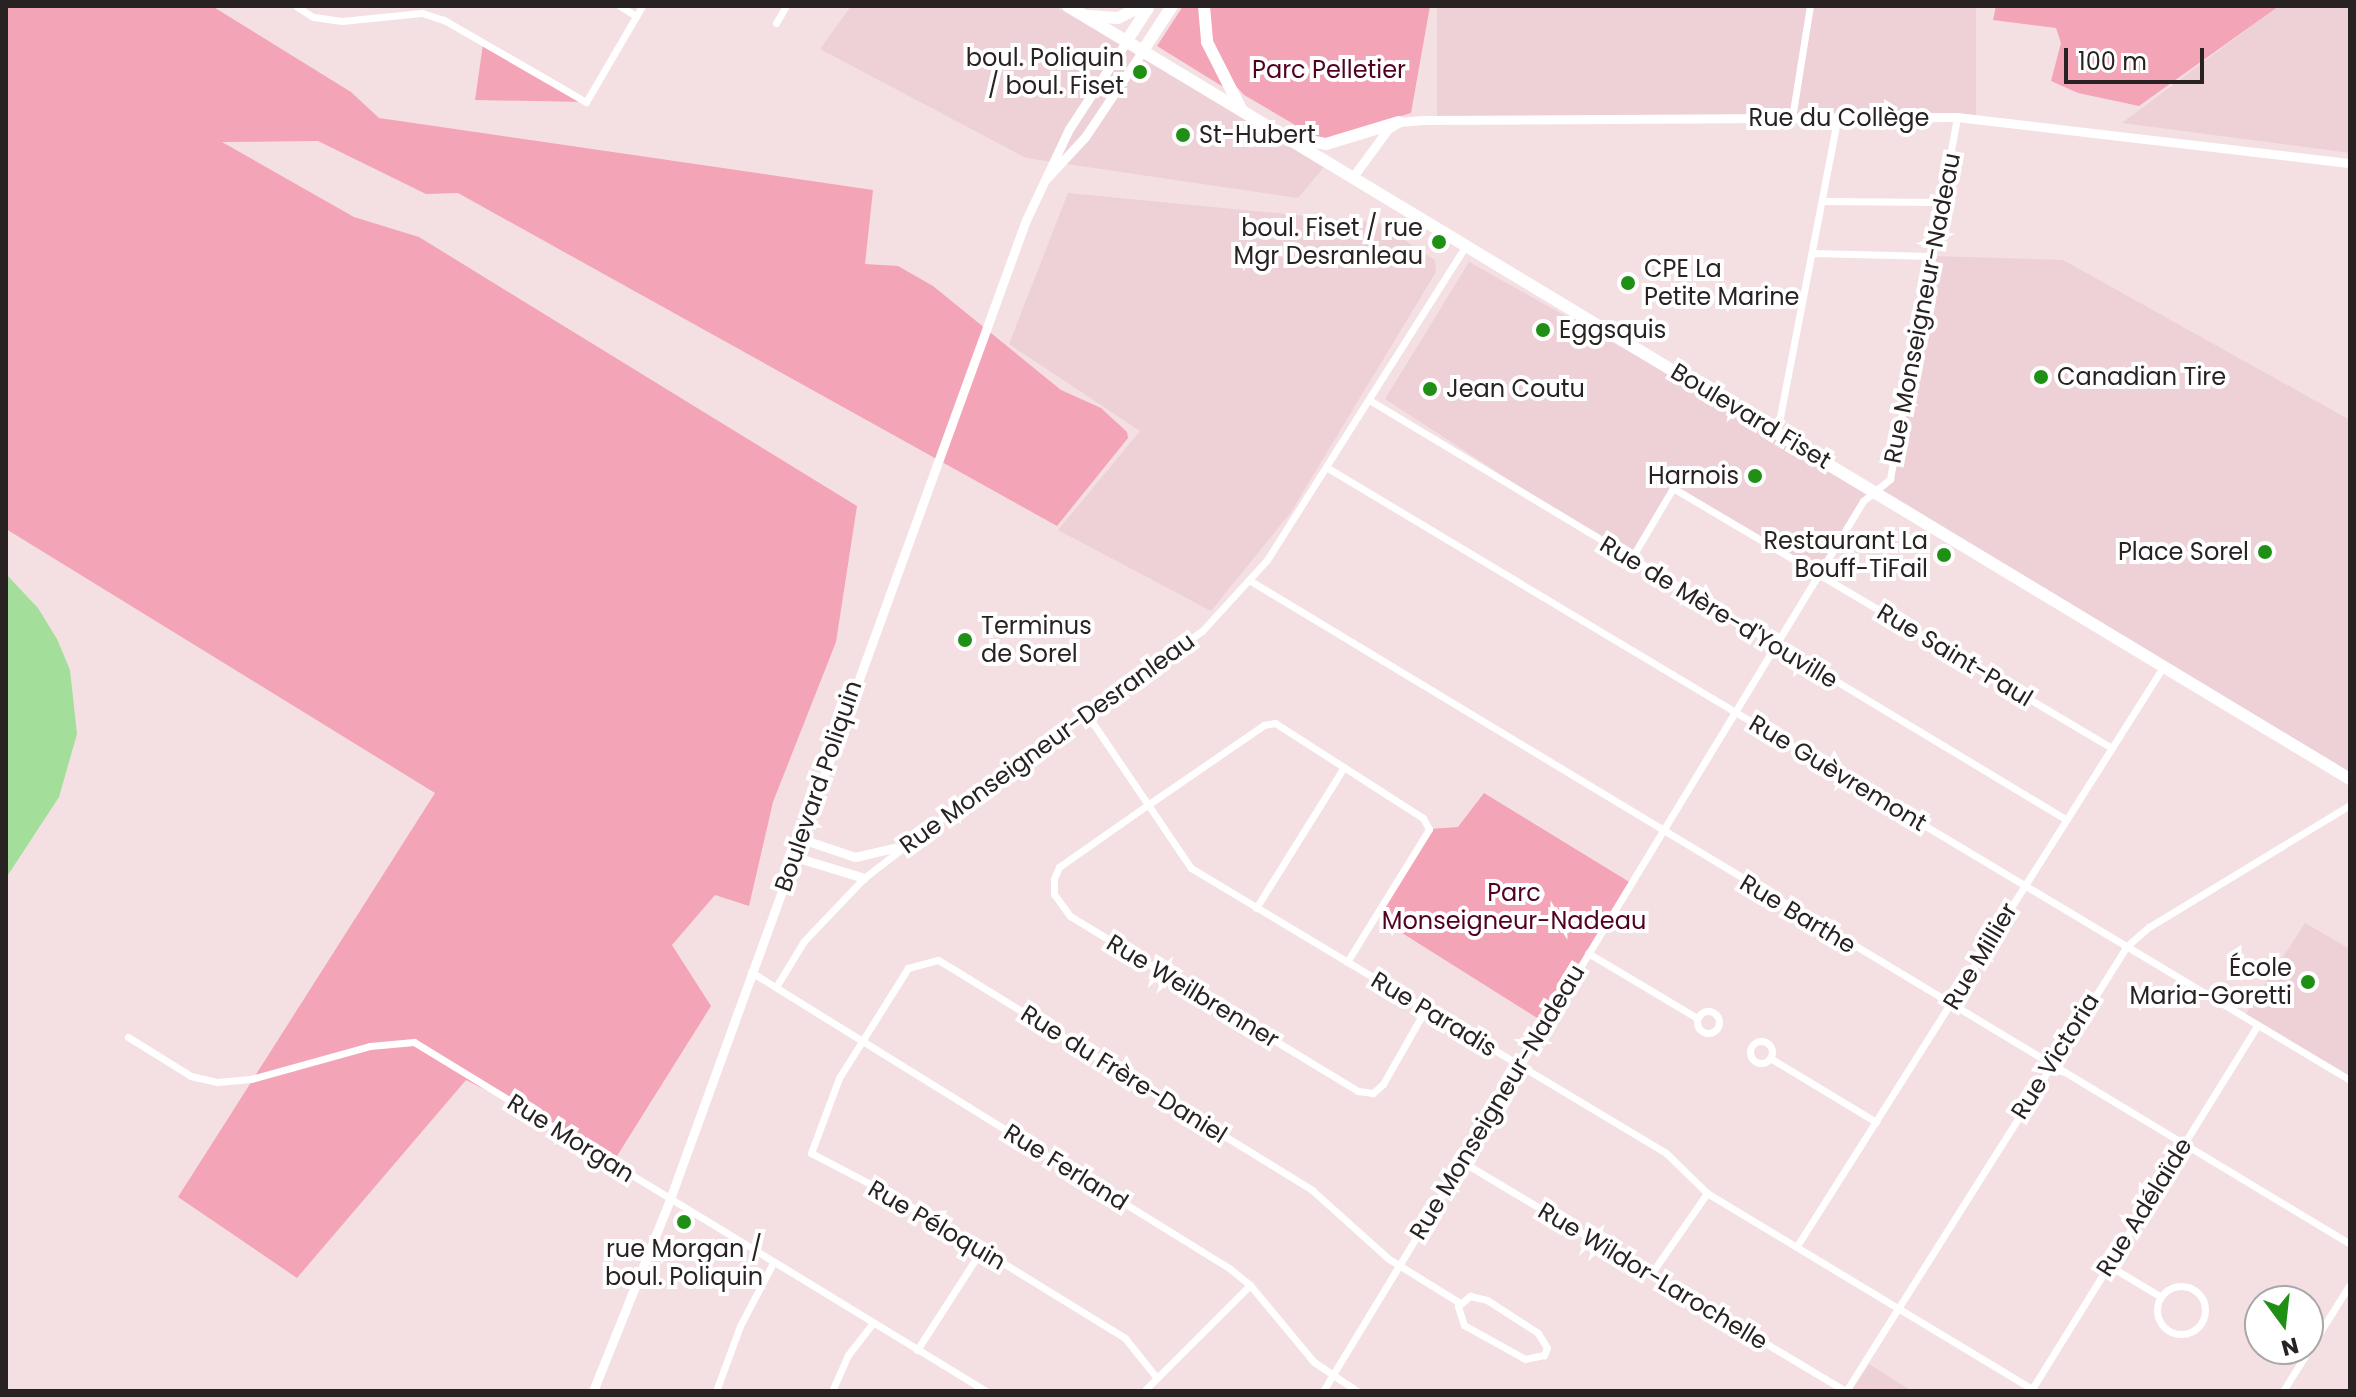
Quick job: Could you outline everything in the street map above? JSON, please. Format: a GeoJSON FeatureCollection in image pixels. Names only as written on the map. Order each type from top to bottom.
{"type":"FeatureCollection","features":[{"type":"Feature","properties":{"kind":"main road","name":"Boulevard Fiset"},"geometry":{"type":"LineString","coordinates":[[1068,6],[1243,114],[1875,490],[1977,557],[2350,779]]}},
{"type":"Feature","properties":{"kind":"main road"},"geometry":{"type":"LineString","coordinates":[[1086,16],[1118,18],[1142,6]]}},
{"type":"Feature","properties":{"kind":"main road","name":"Boulevard Poliquin"},"geometry":{"type":"LineString","coordinates":[[1126,42],[1149,6]]}},
{"type":"Feature","properties":{"kind":"main road","name":"Boulevard Poliquin"},"geometry":{"type":"LineString","coordinates":[[1142,52],[1172,6]]}},
{"type":"Feature","properties":{"kind":"main road"},"geometry":{"type":"LineString","coordinates":[[1204,6],[1207,42],[1243,114]]}},
{"type":"Feature","properties":{"kind":"main road"},"geometry":{"type":"LineString","coordinates":[[1281,136],[1326,144],[1399,122]]}},
{"type":"Feature","properties":{"kind":"street"},"geometry":{"type":"LineString","coordinates":[[296,6],[313,17],[342,21],[412,13],[444,20],[586,102],[642,6]]}},
{"type":"Feature","properties":{"kind":"street"},"geometry":{"type":"LineString","coordinates":[[620,6],[636,16]]}},
{"type":"Feature","properties":{"kind":"street"},"geometry":{"type":"LineString","coordinates":[[776,23],[786,6]]}},
{"type":"Feature","properties":{"kind":"street"},"geometry":{"type":"LineString","coordinates":[[1792,118],[1810,6]]}},
{"type":"Feature","properties":{"kind":"street","name":"Boulevard Poliquin"},"geometry":{"type":"LineString","coordinates":[[593,1391],[670,1199],[802,839],[929,475],[1045,181],[1069,129],[1126,42]]}},
{"type":"Feature","properties":{"kind":"street","name":"Boulevard Poliquin"},"geometry":{"type":"LineString","coordinates":[[1045,181],[1071,157],[1142,52]]}},
{"type":"Feature","properties":{"kind":"street","name":"Rue du Collège"},"geometry":{"type":"LineString","coordinates":[[1399,122],[1957,117],[2350,163]]}},
{"type":"Feature","properties":{"kind":"street","name":"Rue Monseigneur-Nadeau"},"geometry":{"type":"LineString","coordinates":[[1323,1391],[1819,574],[1875,490],[1890,479],[1957,117]]}},
{"type":"Feature","properties":{"kind":"street"},"geometry":{"type":"LineString","coordinates":[[1777,432],[1837,119]]}},
{"type":"Feature","properties":{"kind":"street"},"geometry":{"type":"LineString","coordinates":[[1352,178],[1379,136],[1399,122]]}},
{"type":"Feature","properties":{"kind":"street"},"geometry":{"type":"LineString","coordinates":[[1822,201],[1942,202]]}},
{"type":"Feature","properties":{"kind":"street","name":"Rue Monseigneur-Desranleau"},"geometry":{"type":"LineString","coordinates":[[776,987],[804,941],[864,878],[902,846],[1086,713],[1182,650],[1249,580],[1371,401],[1465,247]]}},
{"type":"Feature","properties":{"kind":"street"},"geometry":{"type":"LineString","coordinates":[[1812,253],[1933,256]]}},
{"type":"Feature","properties":{"kind":"street","name":"Rue de Mère-d'Youville"},"geometry":{"type":"LineString","coordinates":[[1371,401],[2067,820]]}},
{"type":"Feature","properties":{"kind":"street","name":"Rue Guèvremont"},"geometry":{"type":"LineString","coordinates":[[1326,467],[2350,1080]]}},
{"type":"Feature","properties":{"kind":"street","name":"Rue Saint-Paul"},"geometry":{"type":"LineString","coordinates":[[1631,559],[1673,488],[2112,748]]}},
{"type":"Feature","properties":{"kind":"street","name":"Rue Barthe"},"geometry":{"type":"LineString","coordinates":[[1249,580],[2181,1146],[2350,1244]]}},
{"type":"Feature","properties":{"kind":"street","name":"Rue Millier"},"geometry":{"type":"LineString","coordinates":[[1797,1246],[2163,667]]}},
{"type":"Feature","properties":{"kind":"street","name":"Rue Paradis"},"geometry":{"type":"LineString","coordinates":[[1086,713],[1146,806],[1191,868],[1666,1153],[1707,1193],[2033,1390]]}},
{"type":"Feature","properties":{"kind":"street","name":"Rue Weilbrenner"},"geometry":{"type":"LineString","coordinates":[[1347,962],[1429,829],[1423,818],[1275,723],[1264,725],[1059,867],[1054,894],[1070,916],[1358,1091],[1373,1093],[1383,1084],[1425,1010]]}},
{"type":"Feature","properties":{"kind":"street"},"geometry":{"type":"LineString","coordinates":[[1256,908],[1344,767]]}},
{"type":"Feature","properties":{"kind":"street","name":"Rue Victoria"},"geometry":{"type":"LineString","coordinates":[[1846,1391],[2127,946],[2149,927],[2350,805]]}},
{"type":"Feature","properties":{"kind":"street"},"geometry":{"type":"LineString","coordinates":[[802,839],[842,855],[871,856],[902,846]]}},
{"type":"Feature","properties":{"kind":"street"},"geometry":{"type":"LineString","coordinates":[[842,855],[864,878]]}},
{"type":"Feature","properties":{"kind":"street"},"geometry":{"type":"LineString","coordinates":[[795,857],[864,878]]}},
{"type":"Feature","properties":{"kind":"street"},"geometry":{"type":"LineString","coordinates":[[1588,953],[1697,1018]]}},
{"type":"Feature","properties":{"kind":"street","name":"Rue du Frère-Daniel"},"geometry":{"type":"LineString","coordinates":[[861,1040],[908,968],[938,960],[1312,1190],[1398,1265],[1460,1303]]}},
{"type":"Feature","properties":{"kind":"street","name":"Rue Ferland"},"geometry":{"type":"LineString","coordinates":[[751,972],[1250,1285],[1314,1362],[1357,1391]]}},
{"type":"Feature","properties":{"kind":"street","name":"Rue Adélaïde"},"geometry":{"type":"LineString","coordinates":[[2033,1390],[2258,1025]]}},
{"type":"Feature","properties":{"kind":"street","name":"Rue Morgan"},"geometry":{"type":"LineString","coordinates":[[128,1037],[191,1076],[217,1082],[251,1079],[370,1046],[414,1042],[986,1391]]}},
{"type":"Feature","properties":{"kind":"street","name":"Rue Péloquin"},"geometry":{"type":"LineString","coordinates":[[861,1040],[835,1087],[811,1153],[982,1249],[1125,1338],[1157,1378]]}},
{"type":"Feature","properties":{"kind":"street"},"geometry":{"type":"LineString","coordinates":[[1770,1058],[1876,1122]]}},
{"type":"Feature","properties":{"kind":"street","name":"Rue Wildor-Larochelle"},"geometry":{"type":"LineString","coordinates":[[1461,1161],[1846,1391]]}},
{"type":"Feature","properties":{"kind":"street"},"geometry":{"type":"LineString","coordinates":[[1651,1274],[1707,1193]]}},
{"type":"Feature","properties":{"kind":"street"},"geometry":{"type":"LineString","coordinates":[[917,1350],[982,1249]]}},
{"type":"Feature","properties":{"kind":"street"},"geometry":{"type":"LineString","coordinates":[[716,1391],[740,1326],[773,1263]]}},
{"type":"Feature","properties":{"kind":"street"},"geometry":{"type":"LineString","coordinates":[[2108,1265],[2161,1297]]}},
{"type":"Feature","properties":{"kind":"street"},"geometry":{"type":"LineString","coordinates":[[2283,1391],[2350,1284]]}},
{"type":"Feature","properties":{"kind":"street"},"geometry":{"type":"LineString","coordinates":[[1144,1391],[1250,1285]]}},
{"type":"Feature","properties":{"kind":"street"},"geometry":{"type":"LineString","coordinates":[[2173,1288],[2196,1292],[2204,1305],[2202,1321],[2191,1332],[2169,1331],[2159,1319],[2161,1297],[2173,1288]]}},
{"type":"Feature","properties":{"kind":"street"},"geometry":{"type":"LineString","coordinates":[[1478,1296],[1499,1307],[1543,1337],[1544,1355],[1525,1359],[1464,1325],[1458,1314],[1460,1303],[1478,1296]]}},
{"type":"Feature","properties":{"kind":"street"},"geometry":{"type":"LineString","coordinates":[[832,1391],[848,1355],[873,1323]]}},
{"type":"Feature","properties":{"kind":"shaded area"},"geometry":{"type":"Polygon","coordinates":[[[851,6],[1055,6],[1324,167],[1298,198],[1026,158],[820,49],[851,6]]]}},
{"type":"Feature","properties":{"kind":"shaded area"},"geometry":{"type":"Polygon","coordinates":[[[1437,6],[1976,6],[1976,116],[1437,116],[1437,6]]]}},
{"type":"Feature","properties":{"kind":"shaded area"},"geometry":{"type":"Polygon","coordinates":[[[2278,6],[2350,6],[2350,153],[2122,123],[2278,6]]]}},
{"type":"Feature","properties":{"kind":"shaded area"},"geometry":{"type":"Polygon","coordinates":[[[1068,193],[1379,223],[1435,260],[1436,272],[1291,512],[1211,611],[1058,530],[1140,431],[1009,344],[1068,193]]]}},
{"type":"Feature","properties":{"kind":"shaded area"},"geometry":{"type":"Polygon","coordinates":[[[1933,256],[2063,260],[2350,420],[2350,779],[1875,490],[1819,574],[1673,488],[1631,559],[1385,399],[1469,262],[1875,489],[1890,479],[1933,256]]]}},
{"type":"Feature","properties":{"kind":"shaded area"},"geometry":{"type":"Polygon","coordinates":[[[6,574],[38,608],[57,639],[70,670],[77,734],[59,797],[6,878],[6,574]]]}},
{"type":"Feature","properties":{"kind":"shaded area","name":"École Maria-Goretti"},"geometry":{"type":"Polygon","coordinates":[[[2305,923],[2350,949],[2350,1078],[2245,1015],[2305,923]]]}},
{"type":"Feature","properties":{"kind":"shaded area"},"geometry":{"type":"Polygon","coordinates":[[[1869,1364],[1912,1391],[1852,1391],[1869,1364]]]}},
{"type":"Feature","properties":{"kind":"green space"},"geometry":{"type":"Polygon","coordinates":[[[6,6],[212,6],[351,92],[379,118],[873,190],[865,264],[898,266],[933,286],[1061,390],[1101,408],[1127,432],[1128,438],[1057,526],[458,193],[426,194],[318,141],[222,142],[354,217],[419,237],[857,506],[836,642],[773,802],[749,906],[715,895],[672,945],[711,1006],[617,1156],[466,1080],[297,1278],[178,1197],[435,793],[6,529],[6,6]]]}},
{"type":"Feature","properties":{"kind":"green space"},"geometry":{"type":"Polygon","coordinates":[[[1183,6],[1201,6],[1225,88],[1157,46],[1183,6]]]}},
{"type":"Feature","properties":{"kind":"green space","name":"Parc Pelletier"},"geometry":{"type":"Polygon","coordinates":[[[1207,6],[1430,6],[1411,113],[1321,140],[1244,95],[1222,71],[1209,41],[1207,6]]]}},
{"type":"Feature","properties":{"kind":"green space"},"geometry":{"type":"Polygon","coordinates":[[[1996,6],[2279,6],[2139,106],[2078,93],[2051,81],[2061,43],[2056,28],[1993,20],[1996,6]]]}},
{"type":"Feature","properties":{"kind":"green space"},"geometry":{"type":"Polygon","coordinates":[[[483,44],[586,102],[475,100],[483,44]]]}},
{"type":"Feature","properties":{"kind":"green space","name":"Parc Monseigneur-Nadeau"},"geometry":{"type":"Polygon","coordinates":[[[1484,793],[1631,883],[1545,1023],[1375,916],[1429,829],[1458,827],[1484,793]]]}},
{"type":"Feature","properties":{"kind":"place","name":"boul. Poliquin / boul. Fiset"},"geometry":{"type":"Point","coordinates":[1140,72]}},
{"type":"Feature","properties":{"kind":"place","name":"St-Hubert"},"geometry":{"type":"Point","coordinates":[1183,135]}},
{"type":"Feature","properties":{"kind":"place","name":"boul. Fiset / rue Mgr Desranleau"},"geometry":{"type":"Point","coordinates":[1439,242]}},
{"type":"Feature","properties":{"kind":"place","name":"CPE La Petite Marine"},"geometry":{"type":"Point","coordinates":[1628,283]}},
{"type":"Feature","properties":{"kind":"place","name":"Eggsquis"},"geometry":{"type":"Point","coordinates":[1543,330]}},
{"type":"Feature","properties":{"kind":"place","name":"Canadian Tire"},"geometry":{"type":"Point","coordinates":[2041,377]}},
{"type":"Feature","properties":{"kind":"place","name":"Jean Coutu"},"geometry":{"type":"Point","coordinates":[1430,389]}},
{"type":"Feature","properties":{"kind":"place","name":"Harnois"},"geometry":{"type":"Point","coordinates":[1755,476]}},
{"type":"Feature","properties":{"kind":"place","name":"Place Sorel"},"geometry":{"type":"Point","coordinates":[2265,552]}},
{"type":"Feature","properties":{"kind":"place","name":"Restaurant La Bouff-TiFail"},"geometry":{"type":"Point","coordinates":[1944,555]}},
{"type":"Feature","properties":{"kind":"place","name":"Terminus de Sorel"},"geometry":{"type":"Point","coordinates":[965,640]}},
{"type":"Feature","properties":{"kind":"place","name":"École Maria-Goretti"},"geometry":{"type":"Point","coordinates":[2308,982]}},
{"type":"Feature","properties":{"kind":"place","name":"rue Morgan / boul. Poliquin"},"geometry":{"type":"Point","coordinates":[684,1222]}}]}
